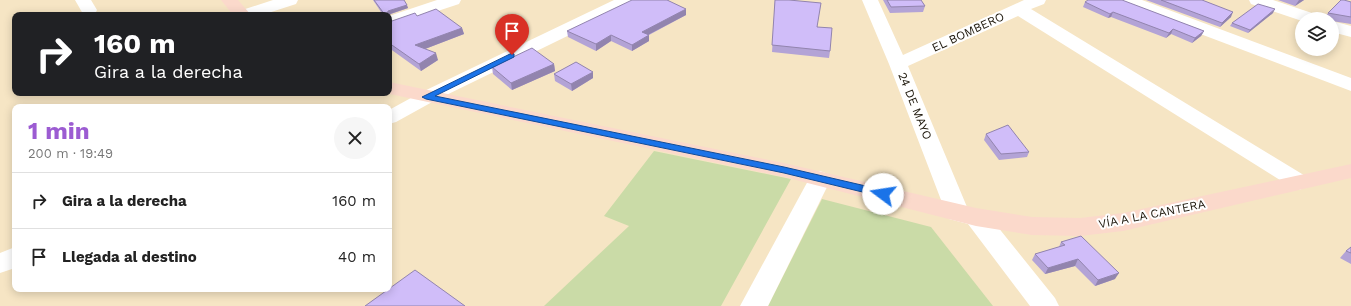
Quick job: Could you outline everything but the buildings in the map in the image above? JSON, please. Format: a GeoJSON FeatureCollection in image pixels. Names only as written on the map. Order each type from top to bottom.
{"type":"FeatureCollection","features":[{"type":"Feature","properties":{"kind":"main road"},"geometry":{"type":"LineString","coordinates":[[229,0],[240,12]]}},
{"type":"Feature","properties":{"kind":"main road","name":"VÍA A LA CANTERA"},"geometry":{"type":"LineString","coordinates":[[392,89],[820,179],[967,215],[1040,226],[1080,227],[1123,222],[1351,171]]}},
{"type":"Feature","properties":{"kind":"street"},"geometry":{"type":"LineString","coordinates":[[252,12],[290,0]]}},
{"type":"Feature","properties":{"kind":"street"},"geometry":{"type":"LineString","coordinates":[[392,21],[453,0]]}},
{"type":"Feature","properties":{"kind":"street"},"geometry":{"type":"LineString","coordinates":[[392,116],[426,97],[627,0]]}},
{"type":"Feature","properties":{"kind":"street","name":"24 DE MAYO"},"geometry":{"type":"LineString","coordinates":[[870,0],[967,215],[1045,306]]}},
{"type":"Feature","properties":{"kind":"street","name":"EL BOMBERO"},"geometry":{"type":"LineString","coordinates":[[898,64],[1038,0]]}},
{"type":"Feature","properties":{"kind":"street"},"geometry":{"type":"LineString","coordinates":[[1127,0],[1351,85]]}},
{"type":"Feature","properties":{"kind":"street"},"geometry":{"type":"LineString","coordinates":[[1257,0],[1295,13]]}},
{"type":"Feature","properties":{"kind":"street"},"geometry":{"type":"LineString","coordinates":[[1018,9],[1299,182]]}},
{"type":"Feature","properties":{"kind":"street"},"geometry":{"type":"LineString","coordinates":[[1339,28],[1351,32]]}},
{"type":"Feature","properties":{"kind":"street"},"geometry":{"type":"LineString","coordinates":[[754,306],[820,179]]}},
{"type":"Feature","properties":{"kind":"street"},"geometry":{"type":"LineString","coordinates":[[0,263],[12,258]]}},
{"type":"Feature","properties":{"kind":"green space"},"geometry":{"type":"Polygon","coordinates":[[[654,151],[791,179],[721,306],[544,306],[629,226],[604,216],[654,151]]]}},
{"type":"Feature","properties":{"kind":"green space"},"geometry":{"type":"Polygon","coordinates":[[[822,199],[931,227],[993,306],[768,306],[822,199]]]}},
{"type":"Feature","properties":{"kind":"route"},"geometry":{"type":"LineString","coordinates":[[512,55],[426,97],[784,170],[883,194]]}}]}
